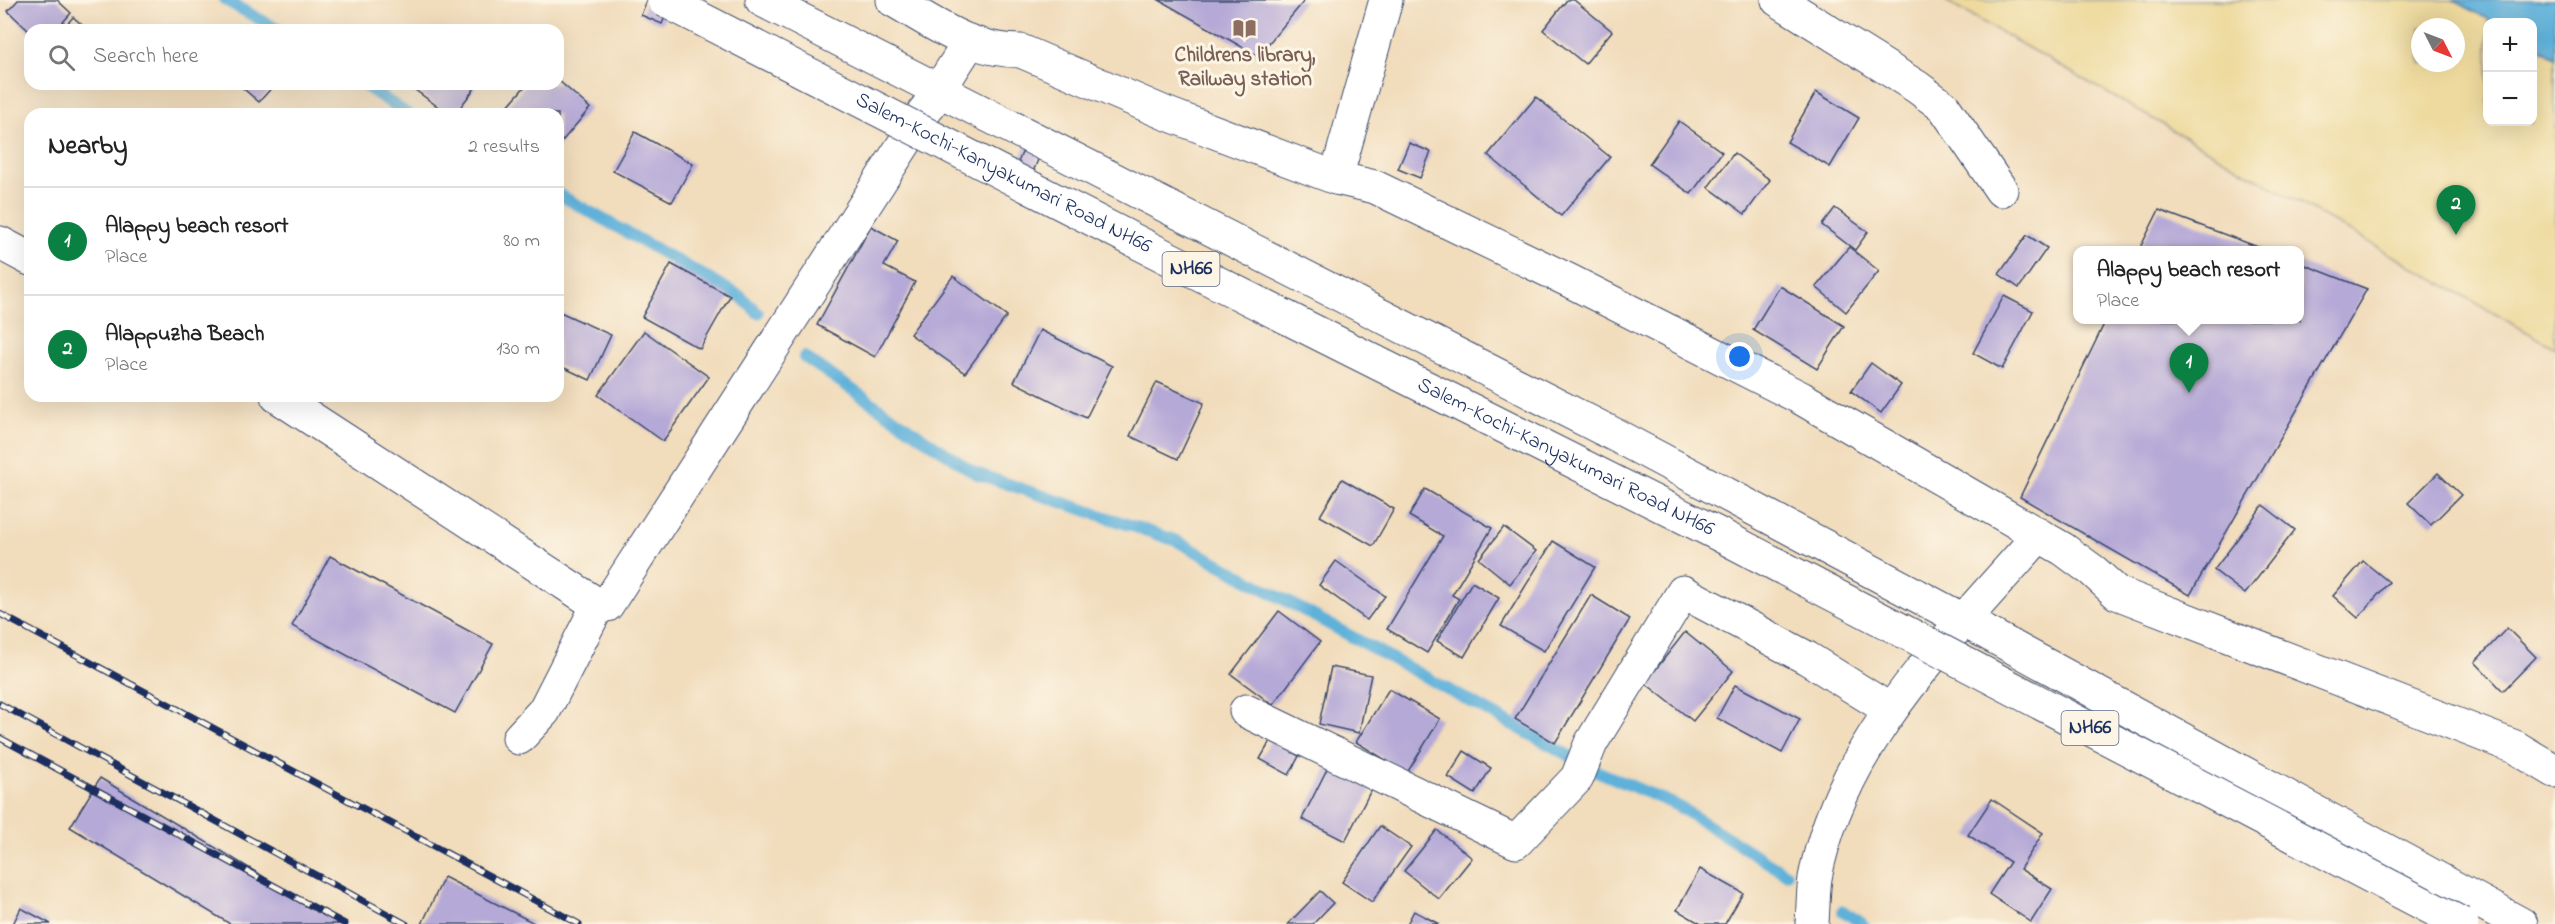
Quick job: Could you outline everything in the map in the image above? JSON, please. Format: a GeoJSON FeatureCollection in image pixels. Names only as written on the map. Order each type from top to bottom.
{"type":"FeatureCollection","features":[{"type":"Feature","properties":{"kind":"main road","name":"Salem-Kochi-Kanyakumari Road NH66"},"geometry":{"type":"LineString","coordinates":[[664,0],[1182,265],[1708,529],[2462,924]]}},
{"type":"Feature","properties":{"kind":"main road"},"geometry":{"type":"LineString","coordinates":[[762,0],[1617,436],[1965,621],[2521,924]]}},
{"type":"Feature","properties":{"kind":"main road"},"geometry":{"type":"LineString","coordinates":[[893,0],[969,43],[1001,50],[1021,51],[1165,112],[1336,178],[1375,187],[1570,281],[1791,393],[2040,535],[2093,571],[2117,593],[2516,747],[2555,771]]}},
{"type":"Feature","properties":{"kind":"main road"},"geometry":{"type":"LineString","coordinates":[[1336,178],[1386,0]]}},
{"type":"Feature","properties":{"kind":"main road"},"geometry":{"type":"LineString","coordinates":[[1778,0],[1917,87],[1944,107],[2001,190]]}},
{"type":"Feature","properties":{"kind":"main road"},"geometry":{"type":"LineString","coordinates":[[286,402],[598,605],[607,604],[969,43]]}},
{"type":"Feature","properties":{"kind":"main road"},"geometry":{"type":"LineString","coordinates":[[0,243],[24,256]]}},
{"type":"Feature","properties":{"kind":"main road"},"geometry":{"type":"LineString","coordinates":[[1812,924],[1815,879],[1826,838],[1854,767],[1890,710],[2040,535]]}},
{"type":"Feature","properties":{"kind":"main road"},"geometry":{"type":"LineString","coordinates":[[1245,711],[1516,842],[1577,778],[1591,743],[1683,592],[1807,658],[1890,710]]}},
{"type":"Feature","properties":{"kind":"main road"},"geometry":{"type":"LineString","coordinates":[[519,738],[544,711],[598,605]]}},
{"type":"Feature","properties":{"kind":"sand"},"geometry":{"type":"Polygon","coordinates":[[[1944,0],[2452,0],[2486,18],[2483,18],[2483,126],[2537,126],[2537,46],[2555,57],[2555,348],[1944,0]]]}},
{"type":"Feature","properties":{"kind":"water"},"geometry":{"type":"Polygon","coordinates":[[[2452,0],[2555,0],[2555,57],[2537,46],[2537,18],[2486,18],[2452,0]]]}},
{"type":"Feature","properties":{"kind":"building"},"geometry":{"type":"Polygon","coordinates":[[[18,0],[57,0],[71,13],[61,24],[24,24],[24,26],[8,11],[18,0]]]}},
{"type":"Feature","properties":{"kind":"building"},"geometry":{"type":"Polygon","coordinates":[[[647,0],[672,0],[662,24],[641,15],[647,0]]]}},
{"type":"Feature","properties":{"kind":"building","name":"Childrens library, Railway station"},"geometry":{"type":"Polygon","coordinates":[[[1159,0],[1305,0],[1258,56],[1159,0]]]}},
{"type":"Feature","properties":{"kind":"building"},"geometry":{"type":"Polygon","coordinates":[[[1567,0],[1574,0],[1612,31],[1585,64],[1543,30],[1567,0]]]}},
{"type":"Feature","properties":{"kind":"building"},"geometry":{"type":"Polygon","coordinates":[[[73,17],[81,24],[67,24],[73,17]]]}},
{"type":"Feature","properties":{"kind":"building"},"geometry":{"type":"Polygon","coordinates":[[[564,85],[590,108],[564,139],[564,108],[507,107],[522,90],[564,90],[564,85]]]}},
{"type":"Feature","properties":{"kind":"building"},"geometry":{"type":"Polygon","coordinates":[[[245,90],[270,90],[259,102],[245,90]]]}},
{"type":"Feature","properties":{"kind":"building"},"geometry":{"type":"Polygon","coordinates":[[[415,90],[473,90],[460,108],[440,108],[415,90]]]}},
{"type":"Feature","properties":{"kind":"building"},"geometry":{"type":"Polygon","coordinates":[[[1816,92],[1859,118],[1830,167],[1787,142],[1816,92]]]}},
{"type":"Feature","properties":{"kind":"building"},"geometry":{"type":"Polygon","coordinates":[[[1536,97],[1610,157],[1561,216],[1488,155],[1536,97]]]}},
{"type":"Feature","properties":{"kind":"building"},"geometry":{"type":"Polygon","coordinates":[[[1679,121],[1722,152],[1691,194],[1649,164],[1679,121]]]}},
{"type":"Feature","properties":{"kind":"building"},"geometry":{"type":"Polygon","coordinates":[[[635,132],[693,164],[672,202],[613,171],[635,132]]]}},
{"type":"Feature","properties":{"kind":"building"},"geometry":{"type":"Polygon","coordinates":[[[1028,138],[1044,145],[1024,194],[1008,187],[1028,138]]]}},
{"type":"Feature","properties":{"kind":"building"},"geometry":{"type":"Polygon","coordinates":[[[1409,143],[1431,152],[1420,178],[1398,169],[1409,143]]]}},
{"type":"Feature","properties":{"kind":"building"},"geometry":{"type":"Polygon","coordinates":[[[1734,153],[1770,180],[1745,214],[1708,187],[1734,153]]]}},
{"type":"Feature","properties":{"kind":"building"},"geometry":{"type":"Polygon","coordinates":[[[1835,208],[1868,232],[1855,250],[1822,225],[1835,208]]]}},
{"type":"Feature","properties":{"kind":"building"},"geometry":{"type":"Polygon","coordinates":[[[2159,210],[2255,246],[2141,246],[2159,210]]]}},
{"type":"Feature","properties":{"kind":"building"},"geometry":{"type":"Polygon","coordinates":[[[871,226],[898,241],[884,266],[915,282],[875,357],[817,325],[871,226]]]}},
{"type":"Feature","properties":{"kind":"building"},"geometry":{"type":"Polygon","coordinates":[[[2027,235],[2047,248],[2019,288],[1999,274],[2027,235]]]}},
{"type":"Feature","properties":{"kind":"building"},"geometry":{"type":"Polygon","coordinates":[[[1849,247],[1879,271],[1846,312],[1816,287],[1849,247]]]}},
{"type":"Feature","properties":{"kind":"building"},"geometry":{"type":"Polygon","coordinates":[[[671,264],[730,296],[700,349],[642,317],[671,264]]]}},
{"type":"Feature","properties":{"kind":"building"},"geometry":{"type":"Polygon","coordinates":[[[2304,265],[2367,289],[2190,595],[2020,497],[2104,324],[2304,324],[2304,265]]]}},
{"type":"Feature","properties":{"kind":"building"},"geometry":{"type":"Polygon","coordinates":[[[953,276],[1007,316],[965,373],[910,334],[953,276]]]}},
{"type":"Feature","properties":{"kind":"building"},"geometry":{"type":"Polygon","coordinates":[[[1780,286],[1844,326],[1817,369],[1753,330],[1780,286]]]}},
{"type":"Feature","properties":{"kind":"building"},"geometry":{"type":"Polygon","coordinates":[[[2004,296],[2033,311],[2002,369],[1973,353],[2004,296]]]}},
{"type":"Feature","properties":{"kind":"building"},"geometry":{"type":"Polygon","coordinates":[[[564,314],[611,335],[590,380],[564,368],[564,314]]]}},
{"type":"Feature","properties":{"kind":"building"},"geometry":{"type":"Polygon","coordinates":[[[1040,330],[1112,366],[1086,418],[1014,382],[1040,330]]]}},
{"type":"Feature","properties":{"kind":"building"},"geometry":{"type":"Polygon","coordinates":[[[644,331],[709,377],[663,441],[598,395],[644,331]]]}},
{"type":"Feature","properties":{"kind":"building"},"geometry":{"type":"Polygon","coordinates":[[[1871,363],[1901,385],[1881,413],[1851,391],[1871,363]]]}},
{"type":"Feature","properties":{"kind":"building"},"geometry":{"type":"Polygon","coordinates":[[[1157,382],[1204,403],[1178,459],[1130,436],[1157,382]]]}},
{"type":"Feature","properties":{"kind":"building"},"geometry":{"type":"Polygon","coordinates":[[[2438,473],[2461,495],[2431,525],[2408,503],[2438,473]]]}},
{"type":"Feature","properties":{"kind":"building"},"geometry":{"type":"Polygon","coordinates":[[[1342,479],[1394,509],[1373,546],[1320,516],[1342,479]]]}},
{"type":"Feature","properties":{"kind":"building"},"geometry":{"type":"Polygon","coordinates":[[[1425,489],[1492,528],[1452,595],[1459,599],[1427,653],[1387,629],[1443,536],[1409,516],[1425,489]]]}},
{"type":"Feature","properties":{"kind":"building"},"geometry":{"type":"Polygon","coordinates":[[[2263,505],[2295,530],[2245,594],[2214,570],[2263,505]]]}},
{"type":"Feature","properties":{"kind":"building"},"geometry":{"type":"Polygon","coordinates":[[[1504,527],[1536,551],[1510,584],[1479,559],[1504,527]]]}},
{"type":"Feature","properties":{"kind":"building"},"geometry":{"type":"Polygon","coordinates":[[[1553,541],[1595,567],[1544,651],[1501,626],[1553,541]]]}},
{"type":"Feature","properties":{"kind":"building"},"geometry":{"type":"Polygon","coordinates":[[[330,556],[493,644],[455,713],[292,626],[330,556]]]}},
{"type":"Feature","properties":{"kind":"building"},"geometry":{"type":"Polygon","coordinates":[[[1336,561],[1385,596],[1367,620],[1319,585],[1336,561]]]}},
{"type":"Feature","properties":{"kind":"building"},"geometry":{"type":"Polygon","coordinates":[[[2363,561],[2389,582],[2358,618],[2333,596],[2363,561]]]}},
{"type":"Feature","properties":{"kind":"building"},"geometry":{"type":"Polygon","coordinates":[[[1472,582],[1499,598],[1464,657],[1437,641],[1472,582]]]}},
{"type":"Feature","properties":{"kind":"building"},"geometry":{"type":"Polygon","coordinates":[[[1591,595],[1630,619],[1555,743],[1515,719],[1591,595]]]}},
{"type":"Feature","properties":{"kind":"building"},"geometry":{"type":"Polygon","coordinates":[[[1279,611],[1320,642],[1273,705],[1231,674],[1279,611]]]}},
{"type":"Feature","properties":{"kind":"building"},"geometry":{"type":"Polygon","coordinates":[[[2507,628],[2536,657],[2503,691],[2475,662],[2507,628]]]}},
{"type":"Feature","properties":{"kind":"building"},"geometry":{"type":"Polygon","coordinates":[[[1685,632],[1733,671],[1693,721],[1645,683],[1685,632]]]}},
{"type":"Feature","properties":{"kind":"building"},"geometry":{"type":"Polygon","coordinates":[[[1331,667],[1371,675],[1359,733],[1319,724],[1331,667]]]}},
{"type":"Feature","properties":{"kind":"building"},"geometry":{"type":"Polygon","coordinates":[[[1735,685],[1800,719],[1782,753],[1717,718],[1735,685]]]}},
{"type":"Feature","properties":{"kind":"building"},"geometry":{"type":"Polygon","coordinates":[[[1389,689],[1440,719],[1407,773],[1356,742],[1389,689]]]}},
{"type":"Feature","properties":{"kind":"building"},"geometry":{"type":"Polygon","coordinates":[[[1271,740],[1299,756],[1289,775],[1260,759],[1271,740]]]}},
{"type":"Feature","properties":{"kind":"building"},"geometry":{"type":"Polygon","coordinates":[[[1464,751],[1491,768],[1475,794],[1448,777],[1464,751]]]}},
{"type":"Feature","properties":{"kind":"building"},"geometry":{"type":"Polygon","coordinates":[[[1329,765],[1373,786],[1345,841],[1302,819],[1329,765]]]}},
{"type":"Feature","properties":{"kind":"building"},"geometry":{"type":"Polygon","coordinates":[[[100,778],[342,924],[230,924],[70,827],[100,778]]]}},
{"type":"Feature","properties":{"kind":"building"},"geometry":{"type":"Polygon","coordinates":[[[1992,799],[2043,833],[2020,869],[2052,889],[2031,922],[1989,894],[2010,862],[1968,835],[1992,799]]]}},
{"type":"Feature","properties":{"kind":"building"},"geometry":{"type":"Polygon","coordinates":[[[1380,826],[1411,847],[1372,902],[1342,882],[1380,826]]]}},
{"type":"Feature","properties":{"kind":"building"},"geometry":{"type":"Polygon","coordinates":[[[1437,830],[1472,858],[1439,899],[1404,871],[1437,830]]]}},
{"type":"Feature","properties":{"kind":"building"},"geometry":{"type":"Polygon","coordinates":[[[1700,869],[1743,893],[1725,924],[1701,924],[1677,910],[1700,869]]]}},
{"type":"Feature","properties":{"kind":"building"},"geometry":{"type":"Polygon","coordinates":[[[444,877],[536,924],[422,924],[444,877]]]}},
{"type":"Feature","properties":{"kind":"building"},"geometry":{"type":"Polygon","coordinates":[[[1320,891],[1333,903],[1313,924],[1288,924],[1320,891]]]}},
{"type":"Feature","properties":{"kind":"building"},"geometry":{"type":"Polygon","coordinates":[[[21,908],[51,924],[13,924],[21,908]]]}},
{"type":"Feature","properties":{"kind":"building"},"geometry":{"type":"Polygon","coordinates":[[[1414,911],[1439,924],[1407,924],[1414,911]]]}},
{"type":"Feature","properties":{"kind":"waterway"},"geometry":{"type":"LineString","coordinates":[[225,0],[268,24]]}},
{"type":"Feature","properties":{"kind":"waterway"},"geometry":{"type":"LineString","coordinates":[[371,90],[399,108]]}},
{"type":"Feature","properties":{"kind":"waterway"},"geometry":{"type":"LineString","coordinates":[[564,197],[740,296],[758,313]]}},
{"type":"Feature","properties":{"kind":"waterway"},"geometry":{"type":"LineString","coordinates":[[804,357],[975,473],[1177,541],[1599,772],[1676,805],[1786,874]]}},
{"type":"Feature","properties":{"kind":"waterway"},"geometry":{"type":"LineString","coordinates":[[1843,911],[1863,924]]}},
{"type":"Feature","properties":{"kind":"railway"},"geometry":{"type":"LineString","coordinates":[[0,614],[579,924]]}},
{"type":"Feature","properties":{"kind":"railway"},"geometry":{"type":"LineString","coordinates":[[0,704],[406,924]]}},
{"type":"Feature","properties":{"kind":"railway"},"geometry":{"type":"LineString","coordinates":[[0,738],[345,924]]}},
{"type":"Feature","properties":{"kind":"place","name":"Childrens library, Railway station"},"geometry":{"type":"Point","coordinates":[1245,28]}},
{"type":"Feature","properties":{"kind":"place","name":"Alappuzha Beach"},"geometry":{"type":"Point","coordinates":[2456,235]}},
{"type":"Feature","properties":{"kind":"place","name":"Alappy beach resort"},"geometry":{"type":"Point","coordinates":[2189,393]}}]}
